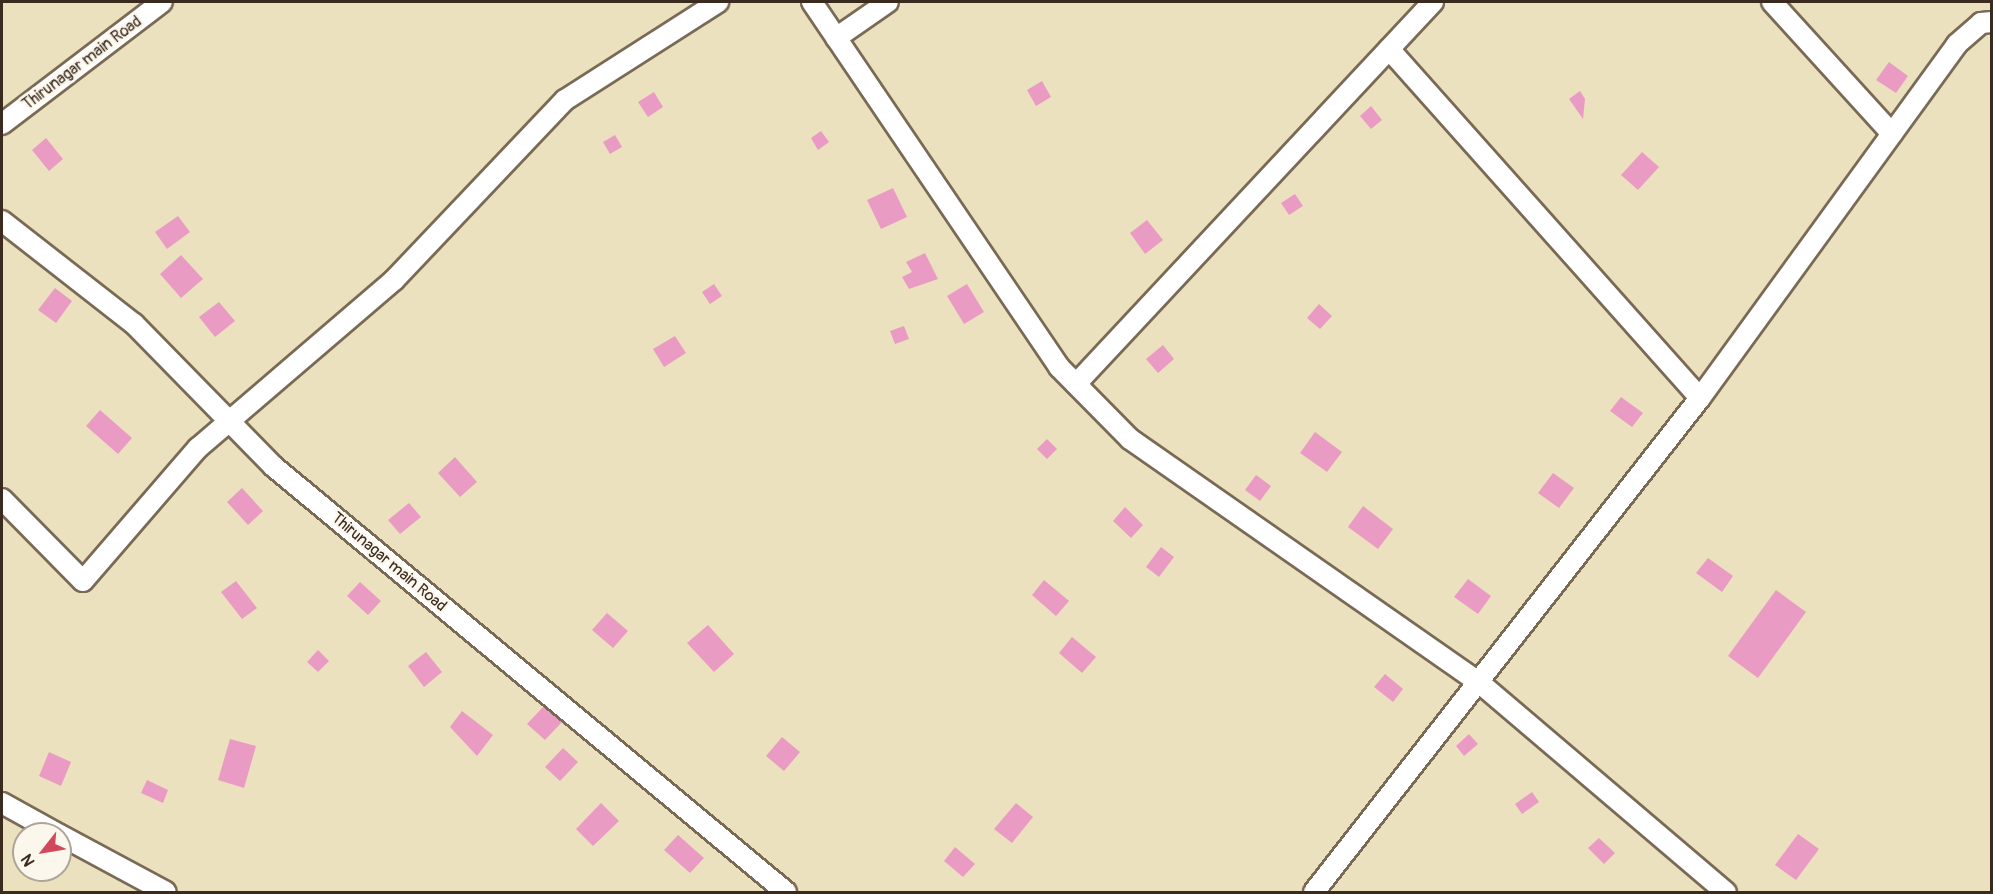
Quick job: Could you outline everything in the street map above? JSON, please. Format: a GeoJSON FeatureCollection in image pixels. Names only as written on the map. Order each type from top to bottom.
{"type":"FeatureCollection","features":[{"type":"Feature","properties":{"kind":"street","name":"Thirunagar main Road"},"geometry":{"type":"LineString","coordinates":[[2,124],[162,2]]}},
{"type":"Feature","properties":{"kind":"street"},"geometry":{"type":"LineString","coordinates":[[2,499],[83,580],[198,448],[234,422],[394,280],[565,100],[718,2]]}},
{"type":"Feature","properties":{"kind":"street"},"geometry":{"type":"LineString","coordinates":[[812,2],[1052,357],[1130,439],[1480,683],[1724,892]]}},
{"type":"Feature","properties":{"kind":"street"},"geometry":{"type":"LineString","coordinates":[[836,38],[888,2]]}},
{"type":"Feature","properties":{"kind":"street"},"geometry":{"type":"LineString","coordinates":[[1076,384],[1433,2]]}},
{"type":"Feature","properties":{"kind":"street"},"geometry":{"type":"LineString","coordinates":[[1772,2],[1892,134]]}},
{"type":"Feature","properties":{"kind":"street"},"geometry":{"type":"LineString","coordinates":[[1314,892],[1480,683],[1700,398],[1957,44],[1980,23],[1992,22]]}},
{"type":"Feature","properties":{"kind":"street"},"geometry":{"type":"LineString","coordinates":[[1389,49],[1700,398]]}},
{"type":"Feature","properties":{"kind":"street","name":"Thirunagar main Road"},"geometry":{"type":"LineString","coordinates":[[2,221],[134,324],[234,422],[273,466],[786,892]]}},
{"type":"Feature","properties":{"kind":"street"},"geometry":{"type":"LineString","coordinates":[[2,802],[38,822]]}},
{"type":"Feature","properties":{"kind":"street"},"geometry":{"type":"LineString","coordinates":[[72,841],[166,892]]}},
{"type":"Feature","properties":{"kind":"building"},"geometry":{"type":"Polygon","coordinates":[[[1889,62],[1908,76],[1896,93],[1876,80],[1889,62]]]}},
{"type":"Feature","properties":{"kind":"building"},"geometry":{"type":"Polygon","coordinates":[[[1042,81],[1051,97],[1036,106],[1027,90],[1042,81]]]}},
{"type":"Feature","properties":{"kind":"building"},"geometry":{"type":"Polygon","coordinates":[[[1580,91],[1585,99],[1583,119],[1569,99],[1580,91]]]}},
{"type":"Feature","properties":{"kind":"building"},"geometry":{"type":"Polygon","coordinates":[[[654,92],[663,107],[648,117],[638,102],[654,92]]]}},
{"type":"Feature","properties":{"kind":"building"},"geometry":{"type":"Polygon","coordinates":[[[1371,106],[1382,120],[1371,129],[1360,116],[1371,106]]]}},
{"type":"Feature","properties":{"kind":"building"},"geometry":{"type":"Polygon","coordinates":[[[821,131],[829,142],[818,150],[811,138],[821,131]]]}},
{"type":"Feature","properties":{"kind":"building"},"geometry":{"type":"Polygon","coordinates":[[[615,135],[622,147],[610,154],[603,142],[615,135]]]}},
{"type":"Feature","properties":{"kind":"building"},"geometry":{"type":"Polygon","coordinates":[[[46,138],[63,159],[49,171],[32,150],[46,138]]]}},
{"type":"Feature","properties":{"kind":"building"},"geometry":{"type":"Polygon","coordinates":[[[1642,152],[1659,167],[1638,190],[1621,175],[1642,152]]]}},
{"type":"Feature","properties":{"kind":"building"},"geometry":{"type":"Polygon","coordinates":[[[893,188],[907,217],[881,229],[867,200],[893,188]]]}},
{"type":"Feature","properties":{"kind":"building"},"geometry":{"type":"Polygon","coordinates":[[[1295,194],[1303,206],[1289,215],[1281,203],[1295,194]]]}},
{"type":"Feature","properties":{"kind":"building"},"geometry":{"type":"Polygon","coordinates":[[[178,216],[190,232],[167,249],[155,232],[178,216]]]}},
{"type":"Feature","properties":{"kind":"building"},"geometry":{"type":"Polygon","coordinates":[[[1147,220],[1163,240],[1145,254],[1130,233],[1147,220]]]}},
{"type":"Feature","properties":{"kind":"building"},"geometry":{"type":"Polygon","coordinates":[[[925,253],[938,279],[909,289],[902,277],[912,272],[906,262],[925,253]]]}},
{"type":"Feature","properties":{"kind":"building"},"geometry":{"type":"Polygon","coordinates":[[[181,255],[203,279],[181,298],[160,274],[181,255]]]}},
{"type":"Feature","properties":{"kind":"building"},"geometry":{"type":"Polygon","coordinates":[[[714,284],[722,296],[710,304],[702,292],[714,284]]]}},
{"type":"Feature","properties":{"kind":"building"},"geometry":{"type":"Polygon","coordinates":[[[967,284],[984,312],[964,324],[947,296],[967,284]]]}},
{"type":"Feature","properties":{"kind":"building"},"geometry":{"type":"Polygon","coordinates":[[[55,288],[72,301],[56,323],[38,310],[55,288]]]}},
{"type":"Feature","properties":{"kind":"building"},"geometry":{"type":"Polygon","coordinates":[[[219,302],[235,321],[215,337],[199,317],[219,302]]]}},
{"type":"Feature","properties":{"kind":"building"},"geometry":{"type":"Polygon","coordinates":[[[1319,304],[1332,316],[1320,329],[1307,318],[1319,304]]]}},
{"type":"Feature","properties":{"kind":"building"},"geometry":{"type":"Polygon","coordinates":[[[904,326],[909,339],[895,344],[890,331],[904,326]]]}},
{"type":"Feature","properties":{"kind":"building"},"geometry":{"type":"Polygon","coordinates":[[[675,336],[686,353],[664,367],[653,349],[675,336]]]}},
{"type":"Feature","properties":{"kind":"building"},"geometry":{"type":"Polygon","coordinates":[[[1163,345],[1174,359],[1158,373],[1146,359],[1163,345]]]}},
{"type":"Feature","properties":{"kind":"building"},"geometry":{"type":"Polygon","coordinates":[[[1621,397],[1643,413],[1632,427],[1610,411],[1621,397]]]}},
{"type":"Feature","properties":{"kind":"building"},"geometry":{"type":"Polygon","coordinates":[[[100,410],[132,438],[118,454],[86,426],[100,410]]]}},
{"type":"Feature","properties":{"kind":"building"},"geometry":{"type":"Polygon","coordinates":[[[1315,432],[1342,452],[1327,472],[1300,453],[1315,432]]]}},
{"type":"Feature","properties":{"kind":"building"},"geometry":{"type":"Polygon","coordinates":[[[1047,439],[1057,449],[1047,459],[1037,449],[1047,439]]]}},
{"type":"Feature","properties":{"kind":"building"},"geometry":{"type":"Polygon","coordinates":[[[455,457],[477,482],[460,497],[438,473],[455,457]]]}},
{"type":"Feature","properties":{"kind":"building"},"geometry":{"type":"Polygon","coordinates":[[[1553,473],[1574,488],[1559,508],[1538,493],[1553,473]]]}},
{"type":"Feature","properties":{"kind":"building"},"geometry":{"type":"Polygon","coordinates":[[[1256,475],[1271,486],[1260,501],[1245,490],[1256,475]]]}},
{"type":"Feature","properties":{"kind":"building"},"geometry":{"type":"Polygon","coordinates":[[[242,488],[263,511],[248,525],[227,502],[242,488]]]}},
{"type":"Feature","properties":{"kind":"building"},"geometry":{"type":"Polygon","coordinates":[[[409,503],[421,517],[400,534],[388,520],[409,503]]]}},
{"type":"Feature","properties":{"kind":"building"},"geometry":{"type":"Polygon","coordinates":[[[1363,506],[1393,529],[1378,549],[1348,527],[1363,506]]]}},
{"type":"Feature","properties":{"kind":"building"},"geometry":{"type":"Polygon","coordinates":[[[1125,507],[1143,525],[1131,538],[1113,521],[1125,507]]]}},
{"type":"Feature","properties":{"kind":"building"},"geometry":{"type":"Polygon","coordinates":[[[1161,547],[1174,557],[1159,577],[1146,567],[1161,547]]]}},
{"type":"Feature","properties":{"kind":"building"},"geometry":{"type":"Polygon","coordinates":[[[1708,558],[1733,576],[1722,592],[1696,573],[1708,558]]]}},
{"type":"Feature","properties":{"kind":"building"},"geometry":{"type":"Polygon","coordinates":[[[1468,579],[1491,596],[1478,614],[1454,597],[1468,579]]]}},
{"type":"Feature","properties":{"kind":"building"},"geometry":{"type":"Polygon","coordinates":[[[1044,580],[1069,601],[1056,616],[1032,595],[1044,580]]]}},
{"type":"Feature","properties":{"kind":"building"},"geometry":{"type":"Polygon","coordinates":[[[236,581],[257,608],[242,619],[221,592],[236,581]]]}},
{"type":"Feature","properties":{"kind":"building"},"geometry":{"type":"Polygon","coordinates":[[[360,582],[381,601],[368,615],[347,596],[360,582]]]}},
{"type":"Feature","properties":{"kind":"building"},"geometry":{"type":"Polygon","coordinates":[[[1776,590],[1806,612],[1758,678],[1728,656],[1776,590]]]}},
{"type":"Feature","properties":{"kind":"building"},"geometry":{"type":"Polygon","coordinates":[[[607,613],[628,631],[613,648],[592,630],[607,613]]]}},
{"type":"Feature","properties":{"kind":"building"},"geometry":{"type":"Polygon","coordinates":[[[708,625],[734,654],[714,672],[687,643],[708,625]]]}},
{"type":"Feature","properties":{"kind":"building"},"geometry":{"type":"Polygon","coordinates":[[[1072,637],[1096,657],[1082,673],[1059,653],[1072,637]]]}},
{"type":"Feature","properties":{"kind":"building"},"geometry":{"type":"Polygon","coordinates":[[[318,650],[329,661],[318,672],[307,662],[318,650]]]}},
{"type":"Feature","properties":{"kind":"building"},"geometry":{"type":"Polygon","coordinates":[[[426,652],[442,672],[424,687],[408,666],[426,652]]]}},
{"type":"Feature","properties":{"kind":"building"},"geometry":{"type":"Polygon","coordinates":[[[1385,674],[1403,689],[1393,702],[1374,687],[1385,674]]]}},
{"type":"Feature","properties":{"kind":"building"},"geometry":{"type":"Polygon","coordinates":[[[544,706],[562,722],[545,740],[527,724],[544,706]]]}},
{"type":"Feature","properties":{"kind":"building"},"geometry":{"type":"Polygon","coordinates":[[[462,711],[493,735],[477,756],[450,727],[462,711]]]}},
{"type":"Feature","properties":{"kind":"building"},"geometry":{"type":"Polygon","coordinates":[[[1469,734],[1478,744],[1464,756],[1456,746],[1469,734]]]}},
{"type":"Feature","properties":{"kind":"building"},"geometry":{"type":"Polygon","coordinates":[[[782,737],[800,752],[784,771],[766,756],[782,737]]]}},
{"type":"Feature","properties":{"kind":"building"},"geometry":{"type":"Polygon","coordinates":[[[230,739],[256,746],[244,788],[218,780],[230,739]]]}},
{"type":"Feature","properties":{"kind":"building"},"geometry":{"type":"Polygon","coordinates":[[[563,748],[578,762],[560,781],[545,767],[563,748]]]}},
{"type":"Feature","properties":{"kind":"building"},"geometry":{"type":"Polygon","coordinates":[[[49,752],[71,762],[61,786],[39,776],[49,752]]]}},
{"type":"Feature","properties":{"kind":"building"},"geometry":{"type":"Polygon","coordinates":[[[147,780],[168,790],[163,803],[141,793],[147,780]]]}},
{"type":"Feature","properties":{"kind":"building"},"geometry":{"type":"Polygon","coordinates":[[[1532,792],[1539,802],[1522,814],[1515,804],[1532,792]]]}},
{"type":"Feature","properties":{"kind":"building"},"geometry":{"type":"Polygon","coordinates":[[[601,803],[619,821],[593,846],[576,829],[601,803]]]}},
{"type":"Feature","properties":{"kind":"building"},"geometry":{"type":"Polygon","coordinates":[[[1016,803],[1033,817],[1012,843],[994,829],[1016,803]]]}},
{"type":"Feature","properties":{"kind":"building"},"geometry":{"type":"Polygon","coordinates":[[[1798,834],[1819,849],[1796,880],[1775,865],[1798,834]]]}},
{"type":"Feature","properties":{"kind":"building"},"geometry":{"type":"Polygon","coordinates":[[[678,835],[704,858],[690,873],[664,850],[678,835]]]}},
{"type":"Feature","properties":{"kind":"building"},"geometry":{"type":"Polygon","coordinates":[[[1599,838],[1615,853],[1604,864],[1588,848],[1599,838]]]}},
{"type":"Feature","properties":{"kind":"building"},"geometry":{"type":"Polygon","coordinates":[[[955,847],[975,864],[963,877],[944,861],[955,847]]]}}]}
